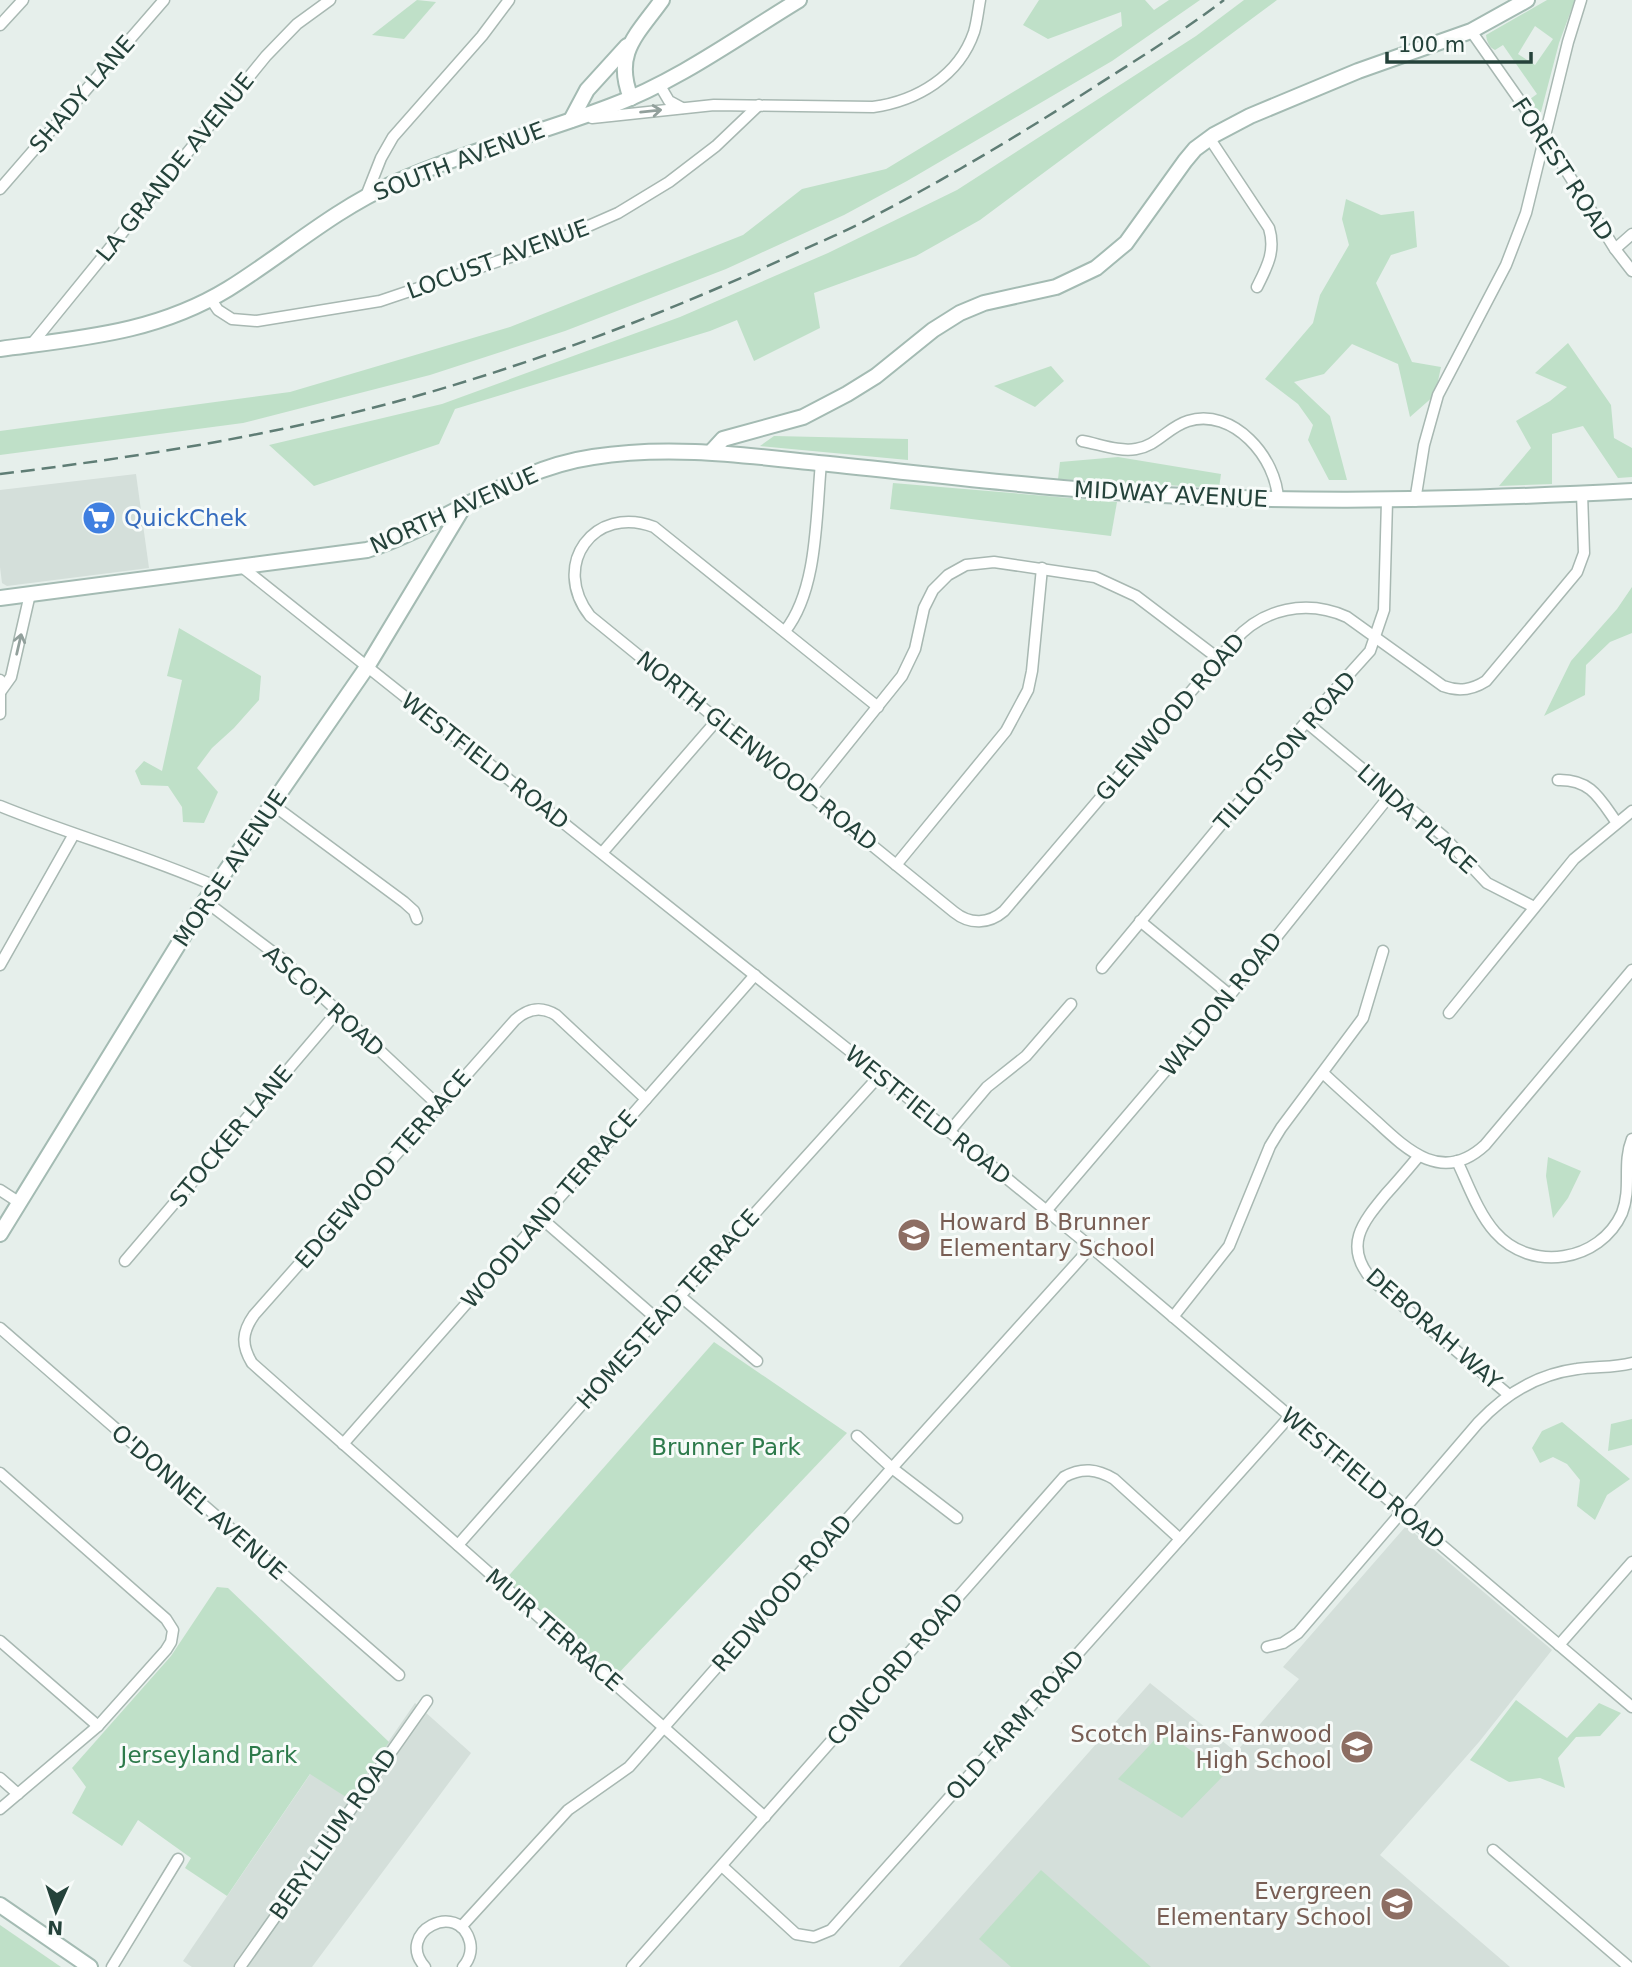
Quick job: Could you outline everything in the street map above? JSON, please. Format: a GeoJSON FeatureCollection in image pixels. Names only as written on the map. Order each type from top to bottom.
{"type":"FeatureCollection","features":[{"type":"Feature","properties":{"kind":"main road"},"geometry":{"type":"LineString","coordinates":[[571,120],[587,90],[631,43],[662,0]]}},
{"type":"Feature","properties":{"kind":"main road","name":"SOUTH AVENUE"},"geometry":{"type":"LineString","coordinates":[[0,349],[119,333],[156,322],[226,290],[366,196],[466,154],[631,98],[659,85],[799,0]]}},
{"type":"Feature","properties":{"kind":"main road"},"geometry":{"type":"LineString","coordinates":[[712,452],[723,439],[803,417],[847,394],[876,376],[933,330],[960,313],[984,303],[1056,287],[1096,268],[1126,243],[1185,161],[1210,139],[1250,116],[1358,71],[1471,31],[1527,0]]}},
{"type":"Feature","properties":{"kind":"main road"},"geometry":{"type":"LineString","coordinates":[[631,43],[623,64],[623,75],[631,98]]}},
{"type":"Feature","properties":{"kind":"main road","name":"NORTH AVENUE"},"geometry":{"type":"LineString","coordinates":[[0,598],[367,550],[418,530],[519,478],[589,457],[648,451],[712,452]]}},
{"type":"Feature","properties":{"kind":"main road","name":"MIDWAY AVENUE"},"geometry":{"type":"LineString","coordinates":[[712,452],[1063,488],[1278,500],[1415,501],[1632,491]]}},
{"type":"Feature","properties":{"kind":"main road","name":"MORSE AVENUE"},"geometry":{"type":"LineString","coordinates":[[0,1234],[205,901],[366,667],[465,505]]}},
{"type":"Feature","properties":{"kind":"main road"},"geometry":{"type":"LineString","coordinates":[[418,530],[435,538],[439,549]]}},
{"type":"Feature","properties":{"kind":"main road"},"geometry":{"type":"LineString","coordinates":[[0,1905],[90,1967]]}},
{"type":"Feature","properties":{"kind":"street"},"geometry":{"type":"LineString","coordinates":[[0,25],[23,0]]}},
{"type":"Feature","properties":{"kind":"street","name":"SHADY LANE"},"geometry":{"type":"LineString","coordinates":[[0,189],[164,0]]}},
{"type":"Feature","properties":{"kind":"street","name":"LA GRANDE AVENUE"},"geometry":{"type":"LineString","coordinates":[[31,345],[266,56],[297,24],[330,0]]}},
{"type":"Feature","properties":{"kind":"street"},"geometry":{"type":"LineString","coordinates":[[366,196],[381,158],[393,137],[482,36],[509,0]]}},
{"type":"Feature","properties":{"kind":"street"},"geometry":{"type":"LineString","coordinates":[[571,120],[714,105],[873,107],[897,103],[940,80],[964,52],[975,30],[980,0]]}},
{"type":"Feature","properties":{"kind":"street"},"geometry":{"type":"LineString","coordinates":[[1415,501],[1424,445],[1438,395],[1491,296],[1527,213],[1544,135],[1581,0]]}},
{"type":"Feature","properties":{"kind":"street","name":"FOREST ROAD"},"geometry":{"type":"LineString","coordinates":[[1471,31],[1544,135],[1615,249],[1632,271]]}},
{"type":"Feature","properties":{"kind":"street"},"geometry":{"type":"LineString","coordinates":[[659,85],[668,101],[683,108]]}},
{"type":"Feature","properties":{"kind":"street","name":"LOCUST AVENUE"},"geometry":{"type":"LineString","coordinates":[[210,298],[218,310],[232,319],[257,321],[380,300],[543,246],[618,213],[669,182],[716,146],[760,106]]}},
{"type":"Feature","properties":{"kind":"street"},"geometry":{"type":"LineString","coordinates":[[1210,139],[1269,228],[1272,237],[1271,256],[1257,287]]}},
{"type":"Feature","properties":{"kind":"street"},"geometry":{"type":"LineString","coordinates":[[1615,249],[1632,234]]}},
{"type":"Feature","properties":{"kind":"street"},"geometry":{"type":"LineString","coordinates":[[1082,440],[1134,449],[1155,442],[1176,426],[1189,421],[1200,419],[1222,422],[1234,427],[1253,445],[1273,474],[1278,500]]}},
{"type":"Feature","properties":{"kind":"street"},"geometry":{"type":"LineString","coordinates":[[821,463],[811,564],[799,605],[785,631],[878,707]]}},
{"type":"Feature","properties":{"kind":"street","name":"GLENWOOD ROAD"},"geometry":{"type":"LineString","coordinates":[[988,920],[1004,911],[1239,635],[1271,614],[1290,609],[1319,608],[1338,613],[1443,686],[1469,689],[1486,681],[1577,572],[1584,553],[1582,493]]}},
{"type":"Feature","properties":{"kind":"street","name":"TILLOTSON ROAD"},"geometry":{"type":"LineString","coordinates":[[1102,968],[1306,722],[1364,660],[1382,622],[1386,597],[1387,501]]}},
{"type":"Feature","properties":{"kind":"street","name":"NORTH GLENWOOD ROAD"},"geometry":{"type":"LineString","coordinates":[[785,631],[654,527],[632,521],[621,521],[604,527],[594,533],[577,556],[574,579],[577,596],[582,607],[596,621],[959,916],[970,920],[988,920]]}},
{"type":"Feature","properties":{"kind":"street"},"geometry":{"type":"LineString","coordinates":[[808,793],[878,707],[909,663],[930,596],[948,575],[966,565],[980,562],[1095,577],[1127,591],[1219,659]]}},
{"type":"Feature","properties":{"kind":"street","name":"WESTFIELD ROAD"},"geometry":{"type":"LineString","coordinates":[[242,567],[880,1075],[1091,1247],[1632,1707]]}},
{"type":"Feature","properties":{"kind":"street"},"geometry":{"type":"LineString","coordinates":[[896,865],[1006,731],[1020,707],[1028,690],[1032,671],[1042,568]]}},
{"type":"Feature","properties":{"kind":"street"},"geometry":{"type":"LineString","coordinates":[[0,713],[1,686],[11,677],[30,594]]}},
{"type":"Feature","properties":{"kind":"street"},"geometry":{"type":"LineString","coordinates":[[602,853],[718,719]]}},
{"type":"Feature","properties":{"kind":"street","name":"LINDA PLACE"},"geometry":{"type":"LineString","coordinates":[[1306,722],[1443,836],[1487,883],[1534,907]]}},
{"type":"Feature","properties":{"kind":"street"},"geometry":{"type":"LineString","coordinates":[[1558,780],[1573,780],[1585,785],[1595,793],[1618,823]]}},
{"type":"Feature","properties":{"kind":"street","name":"WALDON ROAD"},"geometry":{"type":"LineString","coordinates":[[1046,1211],[1230,995],[1391,794]]}},
{"type":"Feature","properties":{"kind":"street"},"geometry":{"type":"LineString","coordinates":[[273,805],[404,902],[414,911],[417,919]]}},
{"type":"Feature","properties":{"kind":"street"},"geometry":{"type":"LineString","coordinates":[[0,806],[74,834],[121,848],[215,886]]}},
{"type":"Feature","properties":{"kind":"street"},"geometry":{"type":"LineString","coordinates":[[1448,1013],[1574,859],[1632,811]]}},
{"type":"Feature","properties":{"kind":"street"},"geometry":{"type":"LineString","coordinates":[[0,965],[74,834]]}},
{"type":"Feature","properties":{"kind":"street","name":"ASCOT ROAD"},"geometry":{"type":"LineString","coordinates":[[205,901],[282,959],[439,1106]]}},
{"type":"Feature","properties":{"kind":"street"},"geometry":{"type":"LineString","coordinates":[[1140,921],[1230,995]]}},
{"type":"Feature","properties":{"kind":"street"},"geometry":{"type":"LineString","coordinates":[[1173,1317],[1229,1247],[1270,1146],[1363,1018],[1383,951]]}},
{"type":"Feature","properties":{"kind":"street"},"geometry":{"type":"LineString","coordinates":[[1323,1073],[1418,1157],[1434,1161],[1457,1161],[1470,1156],[1485,1145],[1632,970]]}},
{"type":"Feature","properties":{"kind":"street","name":"WOODLAND TERRACE"},"geometry":{"type":"LineString","coordinates":[[343,1444],[755,975]]}},
{"type":"Feature","properties":{"kind":"street"},"geometry":{"type":"LineString","coordinates":[[948,1132],[986,1087],[1026,1056],[1070,1004]]}},
{"type":"Feature","properties":{"kind":"street","name":"EDGEWOOD TERRACE"},"geometry":{"type":"LineString","coordinates":[[343,1444],[252,1363],[244,1346],[245,1331],[254,1315],[518,1016],[529,1010],[539,1009],[556,1015],[646,1099]]}},
{"type":"Feature","properties":{"kind":"street","name":"STOCKER LANE"},"geometry":{"type":"LineString","coordinates":[[125,1261],[338,1011]]}},
{"type":"Feature","properties":{"kind":"street","name":"HOMESTEAD TERRACE"},"geometry":{"type":"LineString","coordinates":[[458,1545],[657,1320],[880,1075]]}},
{"type":"Feature","properties":{"kind":"street"},"geometry":{"type":"LineString","coordinates":[[1457,1161],[1488,1223],[1501,1238],[1521,1251],[1536,1256],[1569,1256],[1598,1243],[1620,1219],[1630,1188],[1628,1156],[1632,1139]]}},
{"type":"Feature","properties":{"kind":"street","name":"DEBORAH WAY"},"geometry":{"type":"LineString","coordinates":[[1418,1157],[1362,1226],[1357,1245],[1361,1264],[1372,1280],[1509,1395]]}},
{"type":"Feature","properties":{"kind":"street"},"geometry":{"type":"LineString","coordinates":[[0,1190],[20,1203]]}},
{"type":"Feature","properties":{"kind":"street"},"geometry":{"type":"LineString","coordinates":[[541,1218],[657,1320]]}},
{"type":"Feature","properties":{"kind":"street","name":"REDWOOD ROAD"},"geometry":{"type":"LineString","coordinates":[[461,1927],[568,1810],[629,1768],[892,1468],[1091,1247]]}},
{"type":"Feature","properties":{"kind":"street"},"geometry":{"type":"LineString","coordinates":[[680,1296],[757,1361]]}},
{"type":"Feature","properties":{"kind":"street","name":"O'DONNEL AVENUE"},"geometry":{"type":"LineString","coordinates":[[0,1328],[398,1675]]}},
{"type":"Feature","properties":{"kind":"street"},"geometry":{"type":"LineString","coordinates":[[1267,1647],[1283,1643],[1298,1633],[1478,1423],[1509,1395],[1528,1384],[1561,1372],[1632,1363]]}},
{"type":"Feature","properties":{"kind":"street","name":"OLD FARM ROAD"},"geometry":{"type":"LineString","coordinates":[[722,1866],[796,1934],[814,1937],[831,1930],[1290,1416]]}},
{"type":"Feature","properties":{"kind":"street"},"geometry":{"type":"LineString","coordinates":[[857,1436],[892,1468],[957,1518]]}},
{"type":"Feature","properties":{"kind":"street","name":"MUIR TERRACE"},"geometry":{"type":"LineString","coordinates":[[343,1444],[765,1816]]}},
{"type":"Feature","properties":{"kind":"street","name":"CONCORD ROAD"},"geometry":{"type":"LineString","coordinates":[[632,1967],[1064,1477],[1088,1470],[1105,1474],[1114,1479],[1180,1539]]}},
{"type":"Feature","properties":{"kind":"street"},"geometry":{"type":"LineString","coordinates":[[0,1474],[166,1619],[171,1624],[173,1636],[166,1650],[98,1726],[0,1809]]}},
{"type":"Feature","properties":{"kind":"street"},"geometry":{"type":"LineString","coordinates":[[1559,1644],[1632,1562]]}},
{"type":"Feature","properties":{"kind":"street"},"geometry":{"type":"LineString","coordinates":[[0,1641],[98,1726]]}},
{"type":"Feature","properties":{"kind":"street","name":"BERYLLIUM ROAD"},"geometry":{"type":"LineString","coordinates":[[240,1967],[427,1701]]}},
{"type":"Feature","properties":{"kind":"street"},"geometry":{"type":"LineString","coordinates":[[0,1778],[18,1794]]}},
{"type":"Feature","properties":{"kind":"street"},"geometry":{"type":"LineString","coordinates":[[1493,1850],[1629,1967]]}},
{"type":"Feature","properties":{"kind":"street"},"geometry":{"type":"LineString","coordinates":[[112,1967],[178,1859]]}},
{"type":"Feature","properties":{"kind":"street"},"geometry":{"type":"LineString","coordinates":[[425,1967],[417,1947],[425,1929],[439,1921],[454,1923],[461,1927],[469,1938],[470,1955],[463,1967]]}},
{"type":"Feature","properties":{"kind":"shaded area"},"geometry":{"type":"Polygon","coordinates":[[[136,474],[149,568],[7,586],[2,583],[0,490],[136,474]]]}},
{"type":"Feature","properties":{"kind":"shaded area","name":"Scotch Plains-Fanwood High School"},"geometry":{"type":"Polygon","coordinates":[[[1406,1526],[1552,1650],[1479,1742],[1380,1855],[1510,1967],[899,1967],[1150,1683],[1236,1752],[1299,1679],[1283,1667],[1406,1526]]]}},
{"type":"Feature","properties":{"kind":"shaded area"},"geometry":{"type":"Polygon","coordinates":[[[415,1703],[471,1753],[312,1967],[192,1967],[183,1961],[311,1773],[349,1799],[415,1703]]]}},
{"type":"Feature","properties":{"kind":"green space"},"geometry":{"type":"Polygon","coordinates":[[[417,0],[436,2],[404,39],[372,35],[417,0]]]}},
{"type":"Feature","properties":{"kind":"green space"},"geometry":{"type":"Polygon","coordinates":[[[1039,0],[1145,0],[1154,10],[1169,0],[1200,0],[1112,61],[844,215],[726,269],[565,331],[430,375],[243,423],[0,455],[0,431],[290,392],[510,327],[743,235],[802,189],[886,169],[1122,26],[1121,12],[1048,39],[1023,25],[1039,0]]]}},
{"type":"Feature","properties":{"kind":"green space"},"geometry":{"type":"Polygon","coordinates":[[[1244,0],[1277,0],[980,220],[916,256],[814,293],[820,328],[754,361],[737,320],[710,331],[455,409],[439,444],[314,486],[269,445],[442,404],[680,317],[828,253],[957,190],[1196,36],[1244,0]]]}},
{"type":"Feature","properties":{"kind":"green space"},"geometry":{"type":"Polygon","coordinates":[[[1547,0],[1575,0],[1559,43],[1541,112],[1535,115],[1526,102],[1537,94],[1503,45],[1495,50],[1486,35],[1547,0]],[[1535,26],[1518,54],[1535,65],[1553,39],[1535,26]]]}},
{"type":"Feature","properties":{"kind":"green space"},"geometry":{"type":"Polygon","coordinates":[[[1346,199],[1381,215],[1414,211],[1417,247],[1391,255],[1376,283],[1412,362],[1441,367],[1435,395],[1410,417],[1398,364],[1352,344],[1324,374],[1294,382],[1330,416],[1347,480],[1329,480],[1308,440],[1313,425],[1298,404],[1265,379],[1313,323],[1320,295],[1349,245],[1342,219],[1346,199]]]}},
{"type":"Feature","properties":{"kind":"green space"},"geometry":{"type":"Polygon","coordinates":[[[1568,343],[1611,405],[1614,438],[1632,448],[1632,477],[1618,478],[1583,426],[1552,434],[1552,484],[1499,486],[1531,448],[1516,421],[1550,401],[1567,387],[1535,373],[1568,343]]]}},
{"type":"Feature","properties":{"kind":"green space"},"geometry":{"type":"Polygon","coordinates":[[[1051,366],[1064,381],[1035,407],[994,386],[1051,366]]]}},
{"type":"Feature","properties":{"kind":"green space"},"geometry":{"type":"Polygon","coordinates":[[[774,436],[908,439],[908,460],[760,446],[774,436]]]}},
{"type":"Feature","properties":{"kind":"green space"},"geometry":{"type":"Polygon","coordinates":[[[1118,457],[1221,474],[1219,488],[1058,479],[1060,462],[1118,457]]]}},
{"type":"Feature","properties":{"kind":"green space"},"geometry":{"type":"Polygon","coordinates":[[[893,483],[1117,502],[1111,536],[890,509],[893,483]]]}},
{"type":"Feature","properties":{"kind":"green space"},"geometry":{"type":"Polygon","coordinates":[[[1632,587],[1632,633],[1610,642],[1586,665],[1585,695],[1544,716],[1571,661],[1617,609],[1632,587]]]}},
{"type":"Feature","properties":{"kind":"green space"},"geometry":{"type":"Polygon","coordinates":[[[179,628],[261,676],[259,700],[212,748],[197,768],[218,792],[204,823],[183,822],[182,807],[168,786],[141,785],[135,771],[144,761],[162,771],[182,680],[167,676],[179,628]]]}},
{"type":"Feature","properties":{"kind":"green space"},"geometry":{"type":"Polygon","coordinates":[[[1548,1157],[1581,1171],[1568,1198],[1553,1218],[1546,1176],[1548,1157]]]}},
{"type":"Feature","properties":{"kind":"green space","name":"Brunner Park"},"geometry":{"type":"Polygon","coordinates":[[[714,1342],[847,1433],[614,1678],[505,1580],[714,1342]]]}},
{"type":"Feature","properties":{"kind":"green space"},"geometry":{"type":"Polygon","coordinates":[[[1632,1419],[1632,1445],[1608,1451],[1611,1424],[1632,1419]]]}},
{"type":"Feature","properties":{"kind":"green space"},"geometry":{"type":"Polygon","coordinates":[[[1562,1422],[1630,1479],[1607,1495],[1595,1520],[1577,1506],[1580,1480],[1567,1464],[1553,1457],[1540,1463],[1532,1448],[1542,1431],[1562,1422]]]}},
{"type":"Feature","properties":{"kind":"green space","name":"Jerseyland Park"},"geometry":{"type":"Polygon","coordinates":[[[217,1587],[228,1588],[389,1742],[349,1799],[310,1774],[227,1896],[185,1868],[191,1858],[138,1820],[122,1846],[72,1813],[86,1787],[72,1768],[171,1656],[217,1587]]]}},
{"type":"Feature","properties":{"kind":"green space"},"geometry":{"type":"Polygon","coordinates":[[[1516,1700],[1567,1738],[1599,1703],[1621,1713],[1600,1736],[1576,1737],[1558,1758],[1565,1788],[1540,1778],[1509,1782],[1470,1760],[1516,1700]]]}},
{"type":"Feature","properties":{"kind":"green space"},"geometry":{"type":"Polygon","coordinates":[[[1163,1731],[1225,1774],[1182,1818],[1118,1779],[1163,1731]]]}},
{"type":"Feature","properties":{"kind":"green space"},"geometry":{"type":"Polygon","coordinates":[[[1041,1870],[1151,1967],[1011,1967],[979,1939],[1041,1870]]]}},
{"type":"Feature","properties":{"kind":"green space"},"geometry":{"type":"Polygon","coordinates":[[[0,1925],[61,1967],[0,1967],[0,1925]]]}},
{"type":"Feature","properties":{"kind":"railway"},"geometry":{"type":"LineString","coordinates":[[0,474],[260,434],[362,411],[462,383],[559,351],[654,315],[847,230],[905,200],[1065,105],[1175,35],[1224,0]]}},
{"type":"Feature","properties":{"kind":"place","name":"QuickChek"},"geometry":{"type":"Point","coordinates":[99,518]}},
{"type":"Feature","properties":{"kind":"place","name":"Howard B Brunner Elementary School"},"geometry":{"type":"Point","coordinates":[914,1235]}},
{"type":"Feature","properties":{"kind":"place","name":"Scotch Plains-Fanwood High School"},"geometry":{"type":"Point","coordinates":[1357,1747]}},
{"type":"Feature","properties":{"kind":"place","name":"Evergreen Elementary School"},"geometry":{"type":"Point","coordinates":[1397,1904]}}]}
